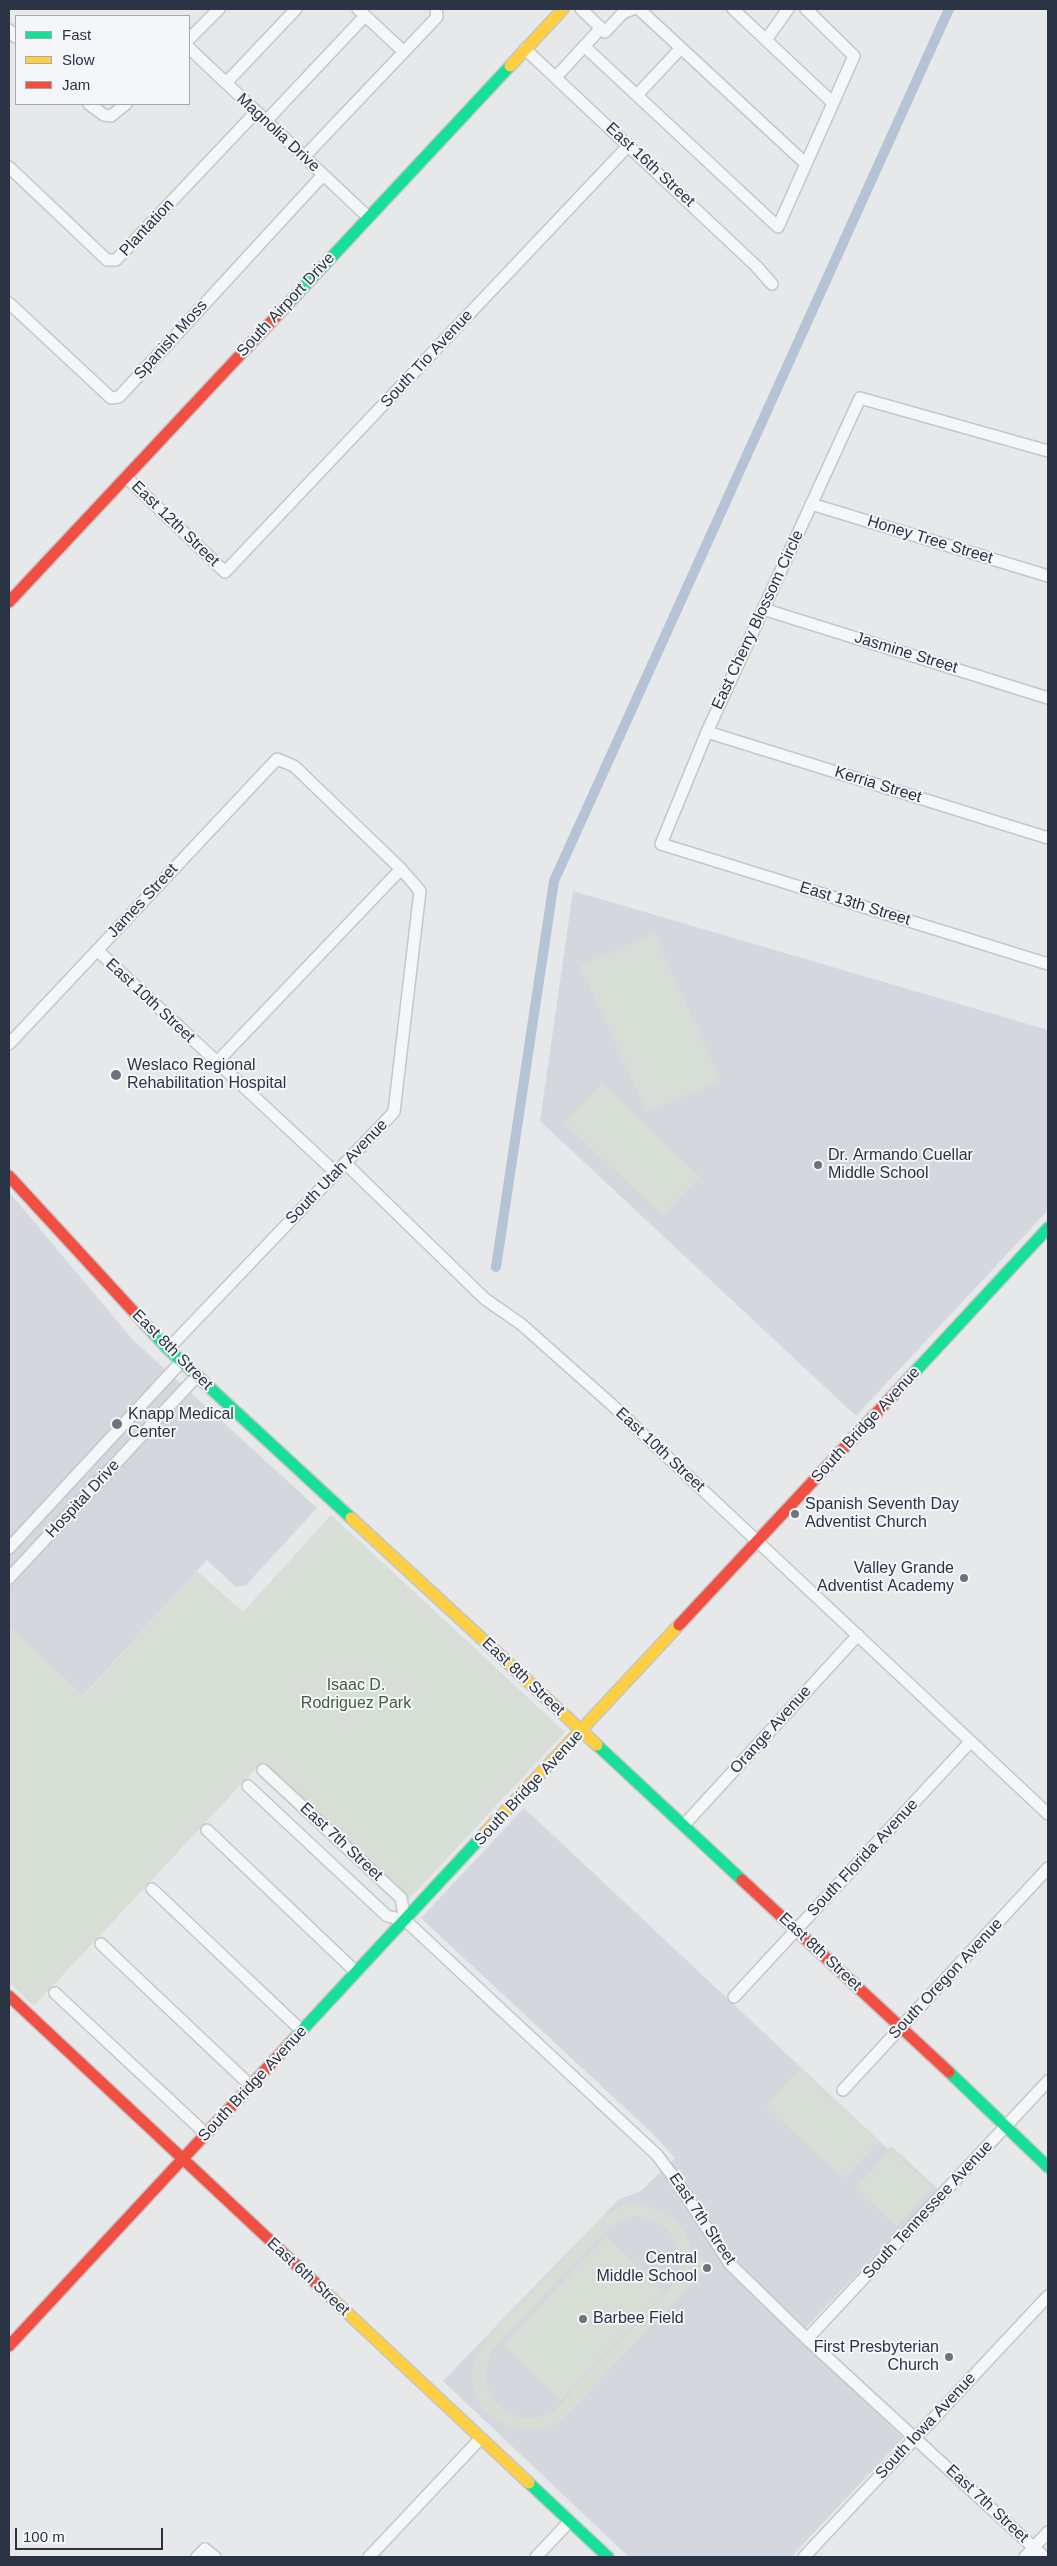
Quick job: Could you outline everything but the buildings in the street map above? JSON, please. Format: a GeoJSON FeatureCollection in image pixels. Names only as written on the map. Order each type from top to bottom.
{"type":"FeatureCollection","features":[{"type":"Feature","properties":{"kind":"street"},"geometry":{"type":"LineString","coordinates":[[190,38],[218,9]]}},
{"type":"Feature","properties":{"kind":"street"},"geometry":{"type":"LineString","coordinates":[[226,83],[296,9]]}},
{"type":"Feature","properties":{"kind":"street"},"geometry":{"type":"LineString","coordinates":[[304,157],[437,17],[436,9]]}},
{"type":"Feature","properties":{"kind":"street","name":"South Airport Drive"},"geometry":{"type":"LineString","coordinates":[[9,602],[563,9]]}},
{"type":"Feature","properties":{"kind":"street"},"geometry":{"type":"LineString","coordinates":[[581,9],[605,32],[623,13],[633,9]]}},
{"type":"Feature","properties":{"kind":"street"},"geometry":{"type":"LineString","coordinates":[[639,9],[806,164]]}},
{"type":"Feature","properties":{"kind":"street"},"geometry":{"type":"LineString","coordinates":[[733,9],[833,103]]}},
{"type":"Feature","properties":{"kind":"street"},"geometry":{"type":"LineString","coordinates":[[766,40],[788,9]]}},
{"type":"Feature","properties":{"kind":"street"},"geometry":{"type":"LineString","coordinates":[[584,46],[778,227],[854,56],[806,9]]}},
{"type":"Feature","properties":{"kind":"street"},"geometry":{"type":"LineString","coordinates":[[266,121],[362,12],[404,52]]}},
{"type":"Feature","properties":{"kind":"street"},"geometry":{"type":"LineString","coordinates":[[556,77],[601,28]]}},
{"type":"Feature","properties":{"kind":"street"},"geometry":{"type":"LineString","coordinates":[[637,95],[681,48]]}},
{"type":"Feature","properties":{"kind":"street","name":"Magnolia Drive"},"geometry":{"type":"LineString","coordinates":[[190,49],[368,217]]}},
{"type":"Feature","properties":{"kind":"street","name":"East 16th Street"},"geometry":{"type":"LineString","coordinates":[[525,49],[756,266],[772,284]]}},
{"type":"Feature","properties":{"kind":"street"},"geometry":{"type":"LineString","coordinates":[[90,105],[104,115],[111,116],[125,105]]}},
{"type":"Feature","properties":{"kind":"street","name":"Plantation"},"geometry":{"type":"LineString","coordinates":[[9,167],[107,260],[116,260],[256,112]]}},
{"type":"Feature","properties":{"kind":"street","name":"South Tio Avenue"},"geometry":{"type":"LineString","coordinates":[[225,572],[628,145]]}},
{"type":"Feature","properties":{"kind":"street","name":"Spanish Moss"},"geometry":{"type":"LineString","coordinates":[[9,302],[111,398],[119,397],[323,175]]}},
{"type":"Feature","properties":{"kind":"street","name":"East Cherry Blossom Circle"},"geometry":{"type":"LineString","coordinates":[[661,844],[707,732],[860,398],[1048,451]]}},
{"type":"Feature","properties":{"kind":"street","name":"East 12th Street"},"geometry":{"type":"LineString","coordinates":[[126,477],[225,572]]}},
{"type":"Feature","properties":{"kind":"street","name":"Honey Tree Street"},"geometry":{"type":"LineString","coordinates":[[811,504],[1048,576]]}},
{"type":"Feature","properties":{"kind":"street","name":"Jasmine Street"},"geometry":{"type":"LineString","coordinates":[[763,609],[1048,698]]}},
{"type":"Feature","properties":{"kind":"street","name":"Kerria Street"},"geometry":{"type":"LineString","coordinates":[[707,732],[1048,838]]}},
{"type":"Feature","properties":{"kind":"street","name":"James Street"},"geometry":{"type":"LineString","coordinates":[[9,1044],[277,759],[294,766],[401,869]]}},
{"type":"Feature","properties":{"kind":"street","name":"East 13th Street"},"geometry":{"type":"LineString","coordinates":[[661,844],[1048,964]]}},
{"type":"Feature","properties":{"kind":"street"},"geometry":{"type":"LineString","coordinates":[[216,1063],[401,869]]}},
{"type":"Feature","properties":{"kind":"street","name":"South Utah Avenue"},"geometry":{"type":"LineString","coordinates":[[168,1349],[394,1112],[420,890],[401,869]]}},
{"type":"Feature","properties":{"kind":"street","name":"East 10th Street"},"geometry":{"type":"LineString","coordinates":[[97,950],[336,1173]]}},
{"type":"Feature","properties":{"kind":"street","name":"East 10th Street"},"geometry":{"type":"LineString","coordinates":[[345,1163],[485,1299],[521,1324],[611,1404],[1048,1814]]}},
{"type":"Feature","properties":{"kind":"street","name":"East 8th Street"},"geometry":{"type":"LineString","coordinates":[[9,1176],[168,1349],[902,2027],[1048,2167]]}},
{"type":"Feature","properties":{"kind":"street","name":"South Bridge Avenue"},"geometry":{"type":"LineString","coordinates":[[9,2346],[1048,1228]]}},
{"type":"Feature","properties":{"kind":"street","name":"Hospital Drive"},"geometry":{"type":"LineString","coordinates":[[9,1548],[182,1361]]}},
{"type":"Feature","properties":{"kind":"street","name":"Hospital Drive"},"geometry":{"type":"LineString","coordinates":[[9,1578],[197,1376]]}},
{"type":"Feature","properties":{"kind":"street","name":"Orange Avenue"},"geometry":{"type":"LineString","coordinates":[[684,1825],[858,1635]]}},
{"type":"Feature","properties":{"kind":"street","name":"South Florida Avenue"},"geometry":{"type":"LineString","coordinates":[[734,1997],[970,1742]]}},
{"type":"Feature","properties":{"kind":"street","name":"East 7th Street"},"geometry":{"type":"LineString","coordinates":[[263,1770],[401,1898],[405,1920]]}},
{"type":"Feature","properties":{"kind":"street","name":"East 7th Street"},"geometry":{"type":"LineString","coordinates":[[248,1786],[387,1916],[405,1920],[657,2155],[678,2183],[730,2264],[808,2339],[1044,2557]]}},
{"type":"Feature","properties":{"kind":"street"},"geometry":{"type":"LineString","coordinates":[[207,1830],[356,1972]]}},
{"type":"Feature","properties":{"kind":"street","name":"South Oregon Avenue"},"geometry":{"type":"LineString","coordinates":[[843,2090],[1048,1868]]}},
{"type":"Feature","properties":{"kind":"street"},"geometry":{"type":"LineString","coordinates":[[152,1889],[302,2031]]}},
{"type":"Feature","properties":{"kind":"street"},"geometry":{"type":"LineString","coordinates":[[101,1944],[251,2086]]}},
{"type":"Feature","properties":{"kind":"street"},"geometry":{"type":"LineString","coordinates":[[55,1993],[206,2134]]}},
{"type":"Feature","properties":{"kind":"street","name":"East 6th Street"},"geometry":{"type":"LineString","coordinates":[[9,1996],[608,2557]]}},
{"type":"Feature","properties":{"kind":"street","name":"South Tennessee Avenue"},"geometry":{"type":"LineString","coordinates":[[808,2339],[1048,2081]]}},
{"type":"Feature","properties":{"kind":"street","name":"South Iowa Avenue"},"geometry":{"type":"LineString","coordinates":[[804,2557],[1048,2296]]}},
{"type":"Feature","properties":{"kind":"street"},"geometry":{"type":"LineString","coordinates":[[369,2557],[481,2438]]}},
{"type":"Feature","properties":{"kind":"street"},"geometry":{"type":"LineString","coordinates":[[536,2557],[569,2522]]}},
{"type":"Feature","properties":{"kind":"street"},"geometry":{"type":"LineString","coordinates":[[1025,2557],[1048,2532]]}},
{"type":"Feature","properties":{"kind":"street"},"geometry":{"type":"LineString","coordinates":[[201,2553],[214,2557]]}},
{"type":"Feature","properties":{"kind":"shaded area","name":"Dr. Armando Cuellar Middle School"},"geometry":{"type":"Polygon","coordinates":[[[573,891],[1048,1030],[1048,1210],[856,1416],[540,1121],[573,891]]]}},
{"type":"Feature","properties":{"kind":"shaded area","name":"Knapp Medical Center"},"geometry":{"type":"Polygon","coordinates":[[[9,1192],[133,1340],[317,1508],[246,1585],[236,1587],[207,1560],[83,1696],[9,1627],[9,1192]]]}},
{"type":"Feature","properties":{"kind":"shaded area","name":"Central Middle School"},"geometry":{"type":"Polygon","coordinates":[[[524,1808],[888,2149],[891,2146],[938,2189],[797,2337],[903,2438],[791,2557],[629,2557],[443,2381],[618,2200],[641,2191],[675,2158],[654,2135],[421,1918],[524,1808]]]}},
{"type":"Feature","properties":{"kind":"green space"},"geometry":{"type":"Polygon","coordinates":[[[654,933],[721,1080],[647,1113],[580,966],[654,933]]]}},
{"type":"Feature","properties":{"kind":"green space"},"geometry":{"type":"Polygon","coordinates":[[[602,1083],[700,1177],[663,1216],[564,1123],[602,1083]]]}},
{"type":"Feature","properties":{"kind":"green space","name":"Isaac D. Rodriguez Park"},"geometry":{"type":"Polygon","coordinates":[[[331,1515],[565,1732],[408,1900],[260,1764],[34,2006],[9,1982],[9,1627],[84,1696],[197,1571],[243,1612],[331,1515]]]}},
{"type":"Feature","properties":{"kind":"green space"},"geometry":{"type":"Polygon","coordinates":[[[800,2068],[879,2141],[844,2179],[765,2106],[800,2068]]]}},
{"type":"Feature","properties":{"kind":"green space"},"geometry":{"type":"Polygon","coordinates":[[[891,2149],[933,2188],[897,2227],[855,2188],[891,2149]]]}},
{"type":"Feature","properties":{"kind":"green space"},"geometry":{"type":"Polygon","coordinates":[[[638,2204],[651,2207],[670,2217],[684,2231],[693,2264],[700,2257],[709,2266],[559,2423],[545,2428],[530,2429],[516,2428],[502,2423],[481,2406],[475,2393],[472,2372],[482,2345],[604,2215],[626,2205],[638,2204]],[[631,2216],[607,2229],[494,2348],[488,2364],[487,2379],[490,2393],[498,2405],[509,2413],[523,2417],[538,2417],[554,2411],[671,2287],[680,2261],[679,2250],[667,2230],[645,2218],[631,2216]]]}},
{"type":"Feature","properties":{"kind":"green space","name":"Barbee Field"},"geometry":{"type":"Polygon","coordinates":[[[606,2236],[665,2292],[560,2400],[503,2345],[606,2236]]]}},
{"type":"Feature","properties":{"kind":"waterway"},"geometry":{"type":"LineString","coordinates":[[496,1267],[554,881],[949,9]]}},
{"type":"Feature","properties":{"kind":"traffic: fast"},"geometry":{"type":"LineString","coordinates":[[286,306],[510,66]]}},
{"type":"Feature","properties":{"kind":"traffic: fast"},"geometry":{"type":"LineString","coordinates":[[911,1376],[1048,1228]]}},
{"type":"Feature","properties":{"kind":"traffic: fast"},"geometry":{"type":"LineString","coordinates":[[145,1324],[168,1349],[351,1518]]}},
{"type":"Feature","properties":{"kind":"traffic: fast"},"geometry":{"type":"LineString","coordinates":[[597,1745],[742,1880]]}},
{"type":"Feature","properties":{"kind":"traffic: fast"},"geometry":{"type":"LineString","coordinates":[[293,2040],[485,1833]]}},
{"type":"Feature","properties":{"kind":"traffic: fast"},"geometry":{"type":"LineString","coordinates":[[949,2072],[1048,2167]]}},
{"type":"Feature","properties":{"kind":"traffic: fast"},"geometry":{"type":"LineString","coordinates":[[529,2483],[608,2557]]}},
{"type":"Feature","properties":{"kind":"traffic: slow"},"geometry":{"type":"LineString","coordinates":[[510,66],[563,9]]}},
{"type":"Feature","properties":{"kind":"traffic: slow"},"geometry":{"type":"LineString","coordinates":[[351,1518],[597,1745]]}},
{"type":"Feature","properties":{"kind":"traffic: slow"},"geometry":{"type":"LineString","coordinates":[[485,1833],[679,1625]]}},
{"type":"Feature","properties":{"kind":"traffic: slow"},"geometry":{"type":"LineString","coordinates":[[324,2291],[529,2483]]}},
{"type":"Feature","properties":{"kind":"traffic: jam"},"geometry":{"type":"LineString","coordinates":[[9,602],[286,306]]}},
{"type":"Feature","properties":{"kind":"traffic: jam"},"geometry":{"type":"LineString","coordinates":[[9,1176],[145,1324]]}},
{"type":"Feature","properties":{"kind":"traffic: jam"},"geometry":{"type":"LineString","coordinates":[[679,1625],[911,1376]]}},
{"type":"Feature","properties":{"kind":"traffic: jam"},"geometry":{"type":"LineString","coordinates":[[742,1880],[949,2072]]}},
{"type":"Feature","properties":{"kind":"traffic: jam"},"geometry":{"type":"LineString","coordinates":[[9,1996],[324,2291]]}},
{"type":"Feature","properties":{"kind":"traffic: jam"},"geometry":{"type":"LineString","coordinates":[[9,2346],[293,2040]]}},
{"type":"Feature","properties":{"kind":"place","name":"Weslaco Regional Rehabilitation Hospital"},"geometry":{"type":"Point","coordinates":[116,1075]}},
{"type":"Feature","properties":{"kind":"place","name":"Dr. Armando Cuellar Middle School"},"geometry":{"type":"Point","coordinates":[818,1165]}},
{"type":"Feature","properties":{"kind":"place","name":"Knapp Medical Center"},"geometry":{"type":"Point","coordinates":[117,1424]}},
{"type":"Feature","properties":{"kind":"place","name":"Spanish Seventh Day Adventist Church"},"geometry":{"type":"Point","coordinates":[795,1514]}},
{"type":"Feature","properties":{"kind":"place","name":"Valley Grande Adventist Academy"},"geometry":{"type":"Point","coordinates":[964,1578]}},
{"type":"Feature","properties":{"kind":"place","name":"Central Middle School"},"geometry":{"type":"Point","coordinates":[707,2268]}},
{"type":"Feature","properties":{"kind":"place","name":"Barbee Field"},"geometry":{"type":"Point","coordinates":[583,2319]}},
{"type":"Feature","properties":{"kind":"place","name":"First Presbyterian Church"},"geometry":{"type":"Point","coordinates":[949,2357]}}]}
